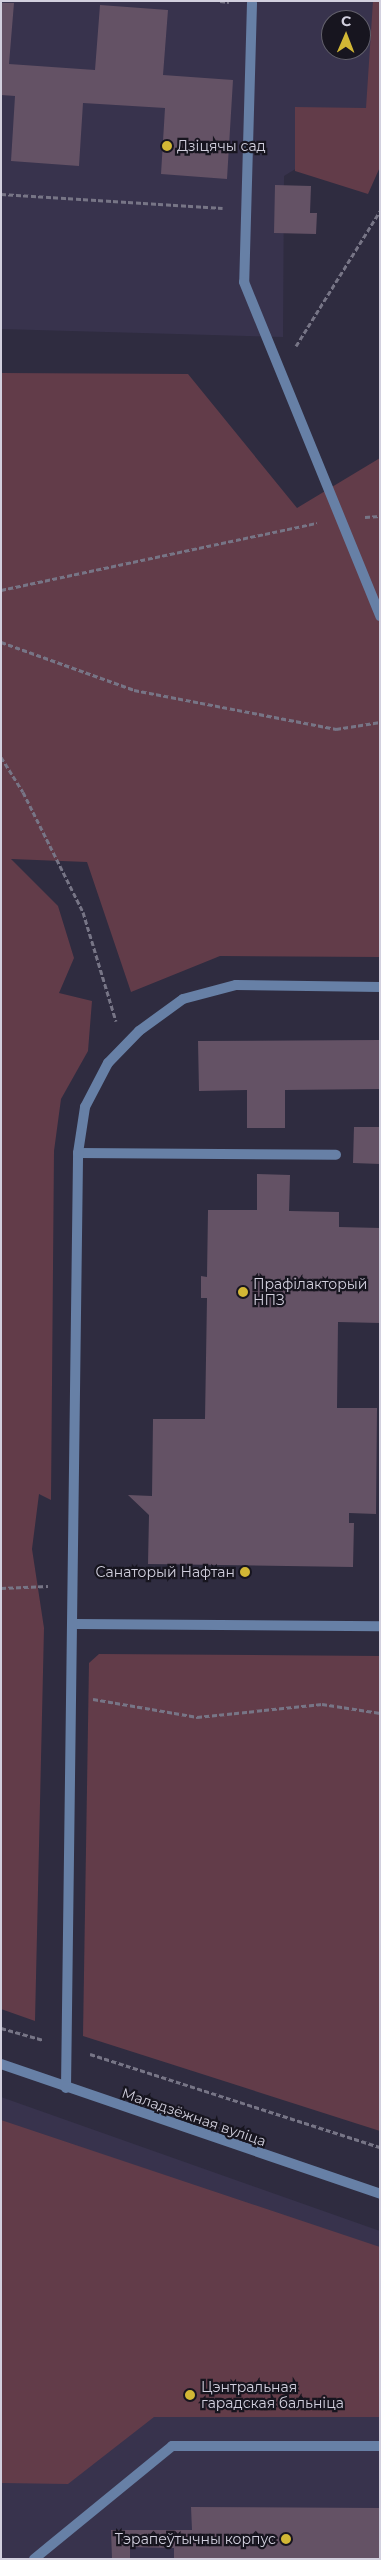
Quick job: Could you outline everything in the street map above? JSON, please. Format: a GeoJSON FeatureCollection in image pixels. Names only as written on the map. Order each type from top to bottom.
{"type":"FeatureCollection","features":[{"type":"Feature","properties":{"kind":"street"},"geometry":{"type":"LineString","coordinates":[[252,3],[244,282],[380,616]]}},
{"type":"Feature","properties":{"kind":"street"},"geometry":{"type":"LineString","coordinates":[[66,2088],[74,1624],[78,1153],[85,1107],[108,1063],[139,1031],[183,999],[236,985],[380,987]]}},
{"type":"Feature","properties":{"kind":"street"},"geometry":{"type":"LineString","coordinates":[[78,1153],[336,1155]]}},
{"type":"Feature","properties":{"kind":"street"},"geometry":{"type":"LineString","coordinates":[[74,1624],[380,1626]]}},
{"type":"Feature","properties":{"kind":"street","name":"Маладзёжная вуліца"},"geometry":{"type":"LineString","coordinates":[[1,2064],[66,2088],[380,2194]]}},
{"type":"Feature","properties":{"kind":"street"},"geometry":{"type":"LineString","coordinates":[[34,2559],[172,2446],[380,2446]]}},
{"type":"Feature","properties":{"kind":"path"},"geometry":{"type":"LineString","coordinates":[[1,194],[245,210]]}},
{"type":"Feature","properties":{"kind":"path"},"geometry":{"type":"LineString","coordinates":[[281,372],[380,211]]}},
{"type":"Feature","properties":{"kind":"path"},"geometry":{"type":"LineString","coordinates":[[1,590],[340,518],[380,516]]}},
{"type":"Feature","properties":{"kind":"path"},"geometry":{"type":"LineString","coordinates":[[1,642],[134,690],[162,696],[336,729],[380,722]]}},
{"type":"Feature","properties":{"kind":"path"},"geometry":{"type":"LineString","coordinates":[[1,757],[23,792],[83,912],[124,1046]]}},
{"type":"Feature","properties":{"kind":"path"},"geometry":{"type":"LineString","coordinates":[[1,1588],[74,1584]]}},
{"type":"Feature","properties":{"kind":"path"},"geometry":{"type":"LineString","coordinates":[[73,1695],[197,1717],[322,1704],[380,1713]]}},
{"type":"Feature","properties":{"kind":"path"},"geometry":{"type":"LineString","coordinates":[[1,2028],[66,2046],[380,2147]]}},
{"type":"Feature","properties":{"kind":"shaded area","name":"Дзіцячы сад"},"geometry":{"type":"Polygon","coordinates":[[[1,1],[380,1],[380,117],[284,176],[283,337],[1,329],[1,1]]]}},
{"type":"Feature","properties":{"kind":"shaded area"},"geometry":{"type":"Polygon","coordinates":[[[373,1],[380,1],[380,167],[368,194],[295,171],[295,107],[366,108],[369,60],[371,60],[373,1]]]}},
{"type":"Feature","properties":{"kind":"shaded area"},"geometry":{"type":"Polygon","coordinates":[[[1,373],[188,374],[297,508],[380,458],[380,957],[220,956],[131,992],[87,862],[11,859],[58,906],[74,958],[59,993],[92,1001],[88,1051],[61,1099],[54,1151],[51,1500],[39,1494],[32,1549],[44,1628],[35,2021],[1,2009],[1,373]]]}},
{"type":"Feature","properties":{"kind":"shaded area"},"geometry":{"type":"Polygon","coordinates":[[[99,1654],[380,1656],[380,2131],[83,2036],[89,1663],[99,1654]]]}},
{"type":"Feature","properties":{"kind":"shaded area","name":"Цэнтральная гарадская бальніца"},"geometry":{"type":"Polygon","coordinates":[[[1,2097],[380,2231],[380,2559],[1,2559],[1,2097]]]}},
{"type":"Feature","properties":{"kind":"shaded area","name":"Цэнтральная гарадская бальніца"},"geometry":{"type":"Polygon","coordinates":[[[1,2120],[380,2247],[380,2417],[154,2417],[68,2484],[1,2483],[1,2120]]]}},
{"type":"Feature","properties":{"kind":"building"},"geometry":{"type":"Polygon","coordinates":[[[1,3],[14,3],[9,64],[95,70],[100,5],[168,10],[163,75],[233,80],[227,179],[161,174],[165,108],[83,103],[79,166],[11,161],[15,96],[1,95],[1,3]]]}},
{"type":"Feature","properties":{"kind":"building"},"geometry":{"type":"Polygon","coordinates":[[[275,185],[311,186],[310,213],[317,213],[316,234],[274,233],[275,185]]]}},
{"type":"Feature","properties":{"kind":"building"},"geometry":{"type":"Polygon","coordinates":[[[380,1040],[380,1089],[285,1090],[285,1128],[247,1128],[247,1090],[199,1091],[198,1041],[380,1040]]]}},
{"type":"Feature","properties":{"kind":"building"},"geometry":{"type":"Polygon","coordinates":[[[354,1127],[380,1127],[380,1164],[353,1163],[354,1127]]]}},
{"type":"Feature","properties":{"kind":"building"},"geometry":{"type":"Polygon","coordinates":[[[257,1174],[290,1175],[289,1211],[339,1212],[339,1227],[380,1228],[380,1323],[338,1322],[337,1408],[377,1408],[376,1514],[349,1513],[349,1523],[354,1523],[353,1567],[148,1564],[149,1515],[128,1495],[152,1496],[153,1419],[205,1419],[207,1298],[201,1298],[201,1276],[207,1277],[208,1210],[257,1210],[257,1174]]]}},
{"type":"Feature","properties":{"kind":"building","name":"Тэрапеўтычны корпус"},"geometry":{"type":"Polygon","coordinates":[[[191,2507],[380,2508],[380,2559],[174,2559],[174,2548],[130,2547],[130,2559],[112,2559],[111,2530],[192,2530],[191,2507]]]}},
{"type":"Feature","properties":{"kind":"place","name":"Дзіцячы сад"},"geometry":{"type":"Point","coordinates":[167,146]}},
{"type":"Feature","properties":{"kind":"place","name":"Прафілакторый НПЗ"},"geometry":{"type":"Point","coordinates":[243,1292]}},
{"type":"Feature","properties":{"kind":"place","name":"Санаторый Нафтан"},"geometry":{"type":"Point","coordinates":[245,1572]}},
{"type":"Feature","properties":{"kind":"place","name":"Цэнтральная гарадская бальніца"},"geometry":{"type":"Point","coordinates":[190,2395]}},
{"type":"Feature","properties":{"kind":"place","name":"Тэрапеўтычны корпус"},"geometry":{"type":"Point","coordinates":[286,2539]}}]}
